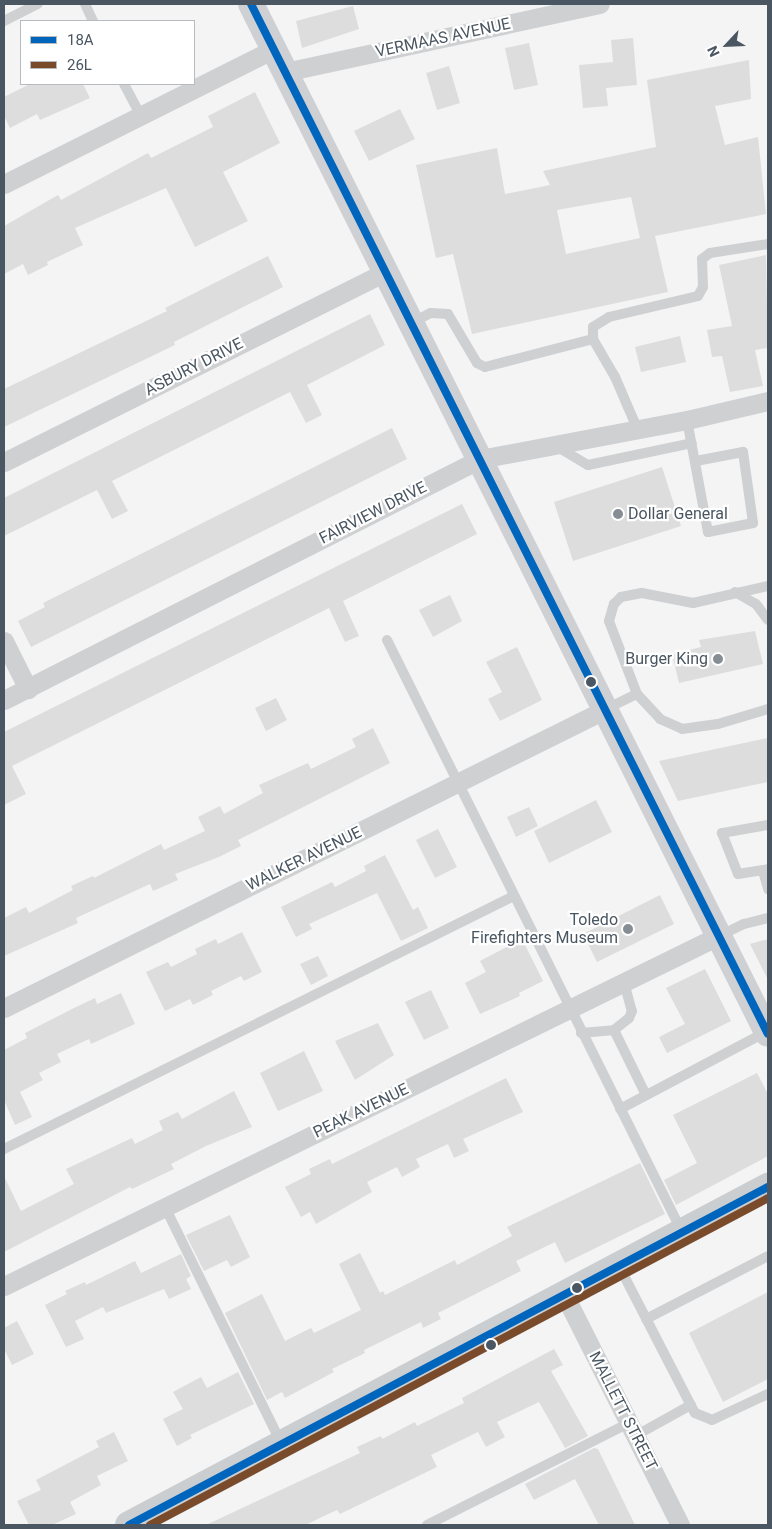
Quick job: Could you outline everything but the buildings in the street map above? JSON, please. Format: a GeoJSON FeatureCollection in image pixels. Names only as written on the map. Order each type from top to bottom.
{"type":"FeatureCollection","features":[{"type":"Feature","properties":{"kind":"main road"},"geometry":{"type":"LineString","coordinates":[[251,4],[604,710],[768,1033]]}},
{"type":"Feature","properties":{"kind":"main road"},"geometry":{"type":"LineString","coordinates":[[129,1525],[768,1187]]}},
{"type":"Feature","properties":{"kind":"street","name":"VERMAAS AVENUE"},"geometry":{"type":"LineString","coordinates":[[4,184],[140,116],[280,61],[600,4]]}},
{"type":"Feature","properties":{"kind":"street","name":"ASBURY DRIVE"},"geometry":{"type":"LineString","coordinates":[[4,462],[385,272]]}},
{"type":"Feature","properties":{"kind":"street","name":"FAIRVIEW DRIVE"},"geometry":{"type":"LineString","coordinates":[[4,700],[480,459],[687,420],[768,401]]}},
{"type":"Feature","properties":{"kind":"street"},"geometry":{"type":"LineString","coordinates":[[4,641],[28,689]]}},
{"type":"Feature","properties":{"kind":"street","name":"WALKER AVENUE"},"geometry":{"type":"LineString","coordinates":[[4,1008],[604,710]]}},
{"type":"Feature","properties":{"kind":"street","name":"PEAK AVENUE"},"geometry":{"type":"LineString","coordinates":[[4,1286],[718,936]]}},
{"type":"Feature","properties":{"kind":"street","name":"MALLETT STREET"},"geometry":{"type":"LineString","coordinates":[[565,1296],[680,1525]]}},
{"type":"Feature","properties":{"kind":"lane"},"geometry":{"type":"LineString","coordinates":[[4,21],[38,4]]}},
{"type":"Feature","properties":{"kind":"lane"},"geometry":{"type":"LineString","coordinates":[[84,4],[92,20]]}},
{"type":"Feature","properties":{"kind":"lane"},"geometry":{"type":"LineString","coordinates":[[124,85],[140,116]]}},
{"type":"Feature","properties":{"kind":"lane"},"geometry":{"type":"LineString","coordinates":[[637,428],[615,377],[592,339],[593,327],[609,317],[698,296],[703,287],[702,259],[710,253],[768,244]]}},
{"type":"Feature","properties":{"kind":"lane"},"geometry":{"type":"LineString","coordinates":[[411,323],[431,313],[448,314],[477,363],[486,367],[592,339]]}},
{"type":"Feature","properties":{"kind":"lane"},"geometry":{"type":"LineString","coordinates":[[687,420],[708,532],[753,523],[743,452],[696,461]]}},
{"type":"Feature","properties":{"kind":"lane"},"geometry":{"type":"LineString","coordinates":[[553,444],[588,465],[692,443]]}},
{"type":"Feature","properties":{"kind":"lane"},"geometry":{"type":"LineString","coordinates":[[768,586],[693,603],[631,594],[614,604],[608,621],[610,630],[634,681],[636,694],[660,719],[682,729],[718,724],[768,709]]}},
{"type":"Feature","properties":{"kind":"lane"},"geometry":{"type":"LineString","coordinates":[[735,592],[756,604],[768,620]]}},
{"type":"Feature","properties":{"kind":"lane"},"geometry":{"type":"LineString","coordinates":[[387,640],[682,1233]]}},
{"type":"Feature","properties":{"kind":"lane"},"geometry":{"type":"LineString","coordinates":[[604,710],[636,694]]}},
{"type":"Feature","properties":{"kind":"lane"},"geometry":{"type":"LineString","coordinates":[[768,825],[722,833],[738,874],[766,870],[768,889]]}},
{"type":"Feature","properties":{"kind":"lane"},"geometry":{"type":"LineString","coordinates":[[4,1150],[514,896]]}},
{"type":"Feature","properties":{"kind":"lane"},"geometry":{"type":"LineString","coordinates":[[718,936],[744,924],[768,918]]}},
{"type":"Feature","properties":{"kind":"lane"},"geometry":{"type":"LineString","coordinates":[[581,1033],[614,1030],[629,1018],[632,1010],[624,982]]}},
{"type":"Feature","properties":{"kind":"lane"},"geometry":{"type":"LineString","coordinates":[[614,1030],[646,1095]]}},
{"type":"Feature","properties":{"kind":"lane"},"geometry":{"type":"LineString","coordinates":[[620,1109],[768,1033]]}},
{"type":"Feature","properties":{"kind":"lane"},"geometry":{"type":"LineString","coordinates":[[165,1207],[282,1444]]}},
{"type":"Feature","properties":{"kind":"lane"},"geometry":{"type":"LineString","coordinates":[[646,1319],[768,1256]]}},
{"type":"Feature","properties":{"kind":"lane"},"geometry":{"type":"LineString","coordinates":[[619,1267],[695,1413],[712,1420],[768,1394]]}},
{"type":"Feature","properties":{"kind":"lane"},"geometry":{"type":"LineString","coordinates":[[427,1525],[632,1429],[691,1405]]}},
{"type":"Feature","properties":{"kind":"transit line","name":"18A"},"geometry":{"type":"LineString","coordinates":[[251,4],[768,1034]]}},
{"type":"Feature","properties":{"kind":"transit line","name":"18A"},"geometry":{"type":"LineString","coordinates":[[129,1525],[768,1187]]}},
{"type":"Feature","properties":{"kind":"transit line","name":"26L"},"geometry":{"type":"LineString","coordinates":[[150,1525],[768,1198]]}},
{"type":"Feature","properties":{"kind":"place","name":"Dollar General"},"geometry":{"type":"Point","coordinates":[618,514]}},
{"type":"Feature","properties":{"kind":"place","name":"Burger King"},"geometry":{"type":"Point","coordinates":[718,659]}},
{"type":"Feature","properties":{"kind":"place","name":"Toledo Firefighters Museum"},"geometry":{"type":"Point","coordinates":[628,929]}}]}
